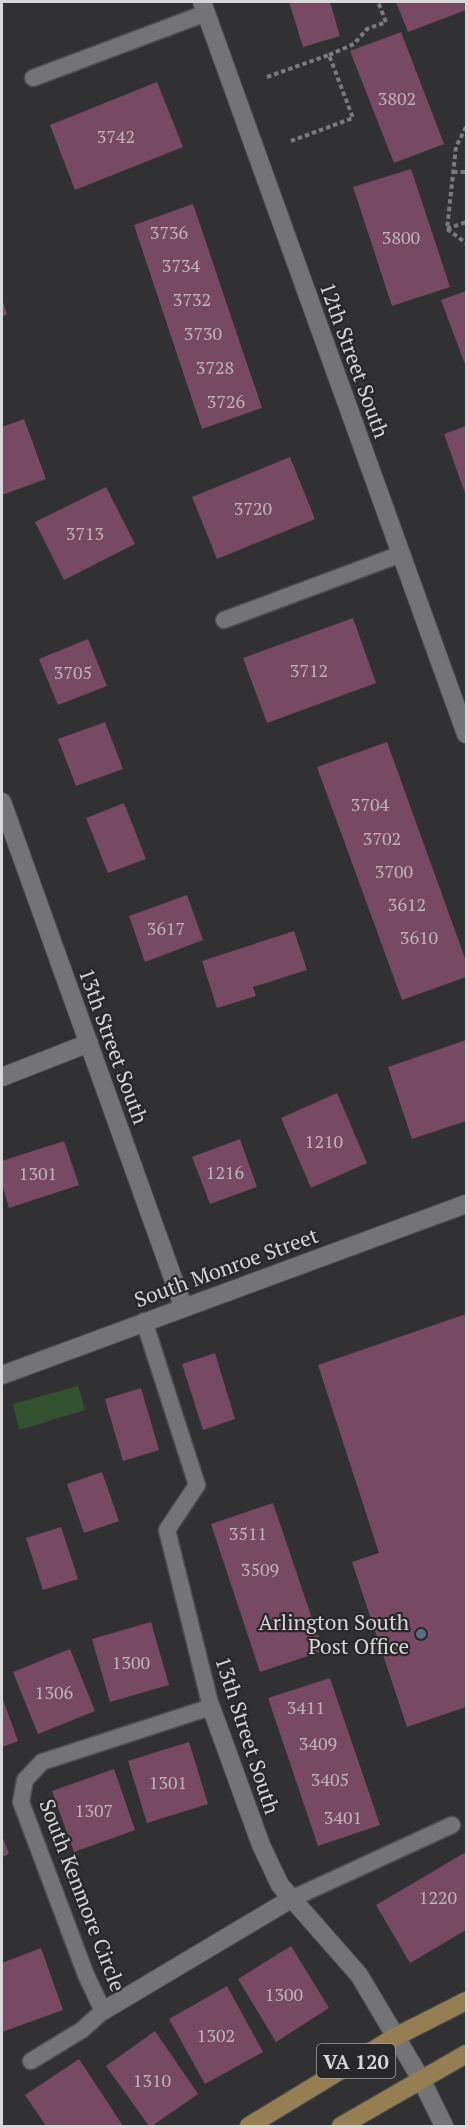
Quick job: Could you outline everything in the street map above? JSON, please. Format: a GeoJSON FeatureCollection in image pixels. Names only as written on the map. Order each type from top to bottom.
{"type":"FeatureCollection","features":[{"type":"Feature","properties":{"kind":"main road","name":"VA 120"},"geometry":{"type":"LineString","coordinates":[[249,2127],[395,2037],[466,2001]]}},
{"type":"Feature","properties":{"kind":"main road","name":"VA 120"},"geometry":{"type":"LineString","coordinates":[[341,2127],[466,2054]]}},
{"type":"Feature","properties":{"kind":"street","name":"12th Street South"},"geometry":{"type":"LineString","coordinates":[[204,7],[401,554],[463,712],[466,734]]}},
{"type":"Feature","properties":{"kind":"street","name":"13th Street South"},"geometry":{"type":"LineString","coordinates":[[2,802],[183,1306]]}},
{"type":"Feature","properties":{"kind":"street"},"geometry":{"type":"LineString","coordinates":[[2,1077],[89,1043]]}},
{"type":"Feature","properties":{"kind":"street","name":"South Monroe Street"},"geometry":{"type":"LineString","coordinates":[[2,1375],[183,1306],[466,1204]]}},
{"type":"Feature","properties":{"kind":"street","name":"13th Street South"},"geometry":{"type":"LineString","coordinates":[[211,1707],[261,1845],[280,1885],[359,1975],[421,2079],[444,2127]]}},
{"type":"Feature","properties":{"kind":"street","name":"South Kenmore Circle"},"geometry":{"type":"LineString","coordinates":[[103,2011],[291,1899]]}},
{"type":"Feature","properties":{"kind":"lane"},"geometry":{"type":"LineString","coordinates":[[33,78],[204,7]]}},
{"type":"Feature","properties":{"kind":"lane"},"geometry":{"type":"LineString","coordinates":[[224,620],[401,554]]}},
{"type":"Feature","properties":{"kind":"lane","name":"13th Street South"},"geometry":{"type":"LineString","coordinates":[[144,1321],[197,1485],[166,1530],[211,1707]]}},
{"type":"Feature","properties":{"kind":"lane","name":"South Kenmore Circle"},"geometry":{"type":"LineString","coordinates":[[103,2011],[86,1975],[21,1802],[26,1780],[42,1762],[211,1707]]}},
{"type":"Feature","properties":{"kind":"lane","name":"South Kenmore Circle"},"geometry":{"type":"LineString","coordinates":[[291,1899],[452,1825]]}},
{"type":"Feature","properties":{"kind":"lane"},"geometry":{"type":"LineString","coordinates":[[31,2061],[81,2030],[103,2011]]}},
{"type":"Feature","properties":{"kind":"path"},"geometry":{"type":"LineString","coordinates":[[267,77],[354,44],[367,29],[386,22],[378,2]]}},
{"type":"Feature","properties":{"kind":"path"},"geometry":{"type":"LineString","coordinates":[[291,141],[353,118],[329,55]]}},
{"type":"Feature","properties":{"kind":"path"},"geometry":{"type":"LineString","coordinates":[[447,229],[456,147],[466,127]]}},
{"type":"Feature","properties":{"kind":"path"},"geometry":{"type":"LineString","coordinates":[[453,172],[466,172]]}},
{"type":"Feature","properties":{"kind":"path"},"geometry":{"type":"LineString","coordinates":[[447,229],[466,222]]}},
{"type":"Feature","properties":{"kind":"path"},"geometry":{"type":"LineString","coordinates":[[447,229],[466,243]]}},
{"type":"Feature","properties":{"kind":"green space"},"geometry":{"type":"Polygon","coordinates":[[[78,1386],[85,1410],[19,1430],[13,1404],[78,1386]]]}},
{"type":"Feature","properties":{"kind":"building"},"geometry":{"type":"Polygon","coordinates":[[[289,2],[330,2],[340,36],[303,47],[289,2]]]}},
{"type":"Feature","properties":{"kind":"building"},"geometry":{"type":"Polygon","coordinates":[[[396,2],[466,2],[466,10],[408,32],[396,2]]]}},
{"type":"Feature","properties":{"kind":"building"},"geometry":{"type":"Polygon","coordinates":[[[401,32],[444,144],[394,163],[350,51],[401,32]]]}},
{"type":"Feature","properties":{"kind":"building"},"geometry":{"type":"Polygon","coordinates":[[[157,82],[183,147],[75,190],[50,125],[157,82]]]}},
{"type":"Feature","properties":{"kind":"building"},"geometry":{"type":"Polygon","coordinates":[[[411,169],[450,287],[392,306],[353,187],[411,169]]]}},
{"type":"Feature","properties":{"kind":"building"},"geometry":{"type":"Polygon","coordinates":[[[193,204],[262,408],[202,429],[134,225],[193,204]]]}},
{"type":"Feature","properties":{"kind":"building"},"geometry":{"type":"Polygon","coordinates":[[[466,291],[466,367],[441,300],[466,291]]]}},
{"type":"Feature","properties":{"kind":"building"},"geometry":{"type":"Polygon","coordinates":[[[2,298],[7,315],[2,316],[2,298]]]}},
{"type":"Feature","properties":{"kind":"building"},"geometry":{"type":"Polygon","coordinates":[[[24,419],[46,479],[2,495],[2,427],[24,419]]]}},
{"type":"Feature","properties":{"kind":"building"},"geometry":{"type":"Polygon","coordinates":[[[466,426],[466,496],[444,434],[466,426]]]}},
{"type":"Feature","properties":{"kind":"building"},"geometry":{"type":"Polygon","coordinates":[[[290,457],[315,519],[217,559],[192,497],[290,457]]]}},
{"type":"Feature","properties":{"kind":"building"},"geometry":{"type":"Polygon","coordinates":[[[106,487],[135,544],[64,580],[35,522],[106,487]]]}},
{"type":"Feature","properties":{"kind":"building"},"geometry":{"type":"Polygon","coordinates":[[[353,618],[376,683],[267,723],[243,658],[353,618]]]}},
{"type":"Feature","properties":{"kind":"building"},"geometry":{"type":"Polygon","coordinates":[[[88,639],[107,686],[58,705],[39,659],[88,639]]]}},
{"type":"Feature","properties":{"kind":"building"},"geometry":{"type":"Polygon","coordinates":[[[105,722],[123,769],[76,786],[58,739],[105,722]]]}},
{"type":"Feature","properties":{"kind":"building"},"geometry":{"type":"Polygon","coordinates":[[[387,742],[466,961],[466,977],[402,1000],[317,767],[387,742]]]}},
{"type":"Feature","properties":{"kind":"building"},"geometry":{"type":"Polygon","coordinates":[[[124,803],[146,859],[108,873],[86,818],[124,803]]]}},
{"type":"Feature","properties":{"kind":"building"},"geometry":{"type":"Polygon","coordinates":[[[187,895],[203,940],[145,962],[129,916],[187,895]]]}},
{"type":"Feature","properties":{"kind":"building"},"geometry":{"type":"Polygon","coordinates":[[[294,931],[307,970],[253,987],[256,996],[217,1008],[202,961],[294,931]]]}},
{"type":"Feature","properties":{"kind":"building"},"geometry":{"type":"Polygon","coordinates":[[[466,1040],[466,1121],[412,1139],[388,1067],[466,1040]]]}},
{"type":"Feature","properties":{"kind":"building"},"geometry":{"type":"Polygon","coordinates":[[[337,1093],[367,1163],[311,1188],[281,1118],[337,1093]]]}},
{"type":"Feature","properties":{"kind":"building"},"geometry":{"type":"Polygon","coordinates":[[[240,1139],[257,1187],[210,1204],[192,1157],[240,1139]]]}},
{"type":"Feature","properties":{"kind":"building"},"geometry":{"type":"Polygon","coordinates":[[[64,1141],[79,1185],[9,1208],[2,1184],[2,1161],[64,1141]]]}},
{"type":"Feature","properties":{"kind":"building"},"geometry":{"type":"Polygon","coordinates":[[[466,1314],[466,1707],[407,1727],[352,1562],[379,1553],[318,1365],[466,1314]]]}},
{"type":"Feature","properties":{"kind":"building"},"geometry":{"type":"Polygon","coordinates":[[[215,1353],[235,1419],[203,1430],[182,1364],[215,1353]]]}},
{"type":"Feature","properties":{"kind":"building"},"geometry":{"type":"Polygon","coordinates":[[[141,1388],[159,1450],[123,1461],[105,1399],[141,1388]]]}},
{"type":"Feature","properties":{"kind":"building"},"geometry":{"type":"Polygon","coordinates":[[[102,1472],[119,1521],[84,1533],[67,1484],[102,1472]]]}},
{"type":"Feature","properties":{"kind":"building"},"geometry":{"type":"Polygon","coordinates":[[[273,1503],[323,1651],[260,1672],[211,1524],[273,1503]]]}},
{"type":"Feature","properties":{"kind":"building"},"geometry":{"type":"Polygon","coordinates":[[[61,1527],[78,1579],[43,1590],[26,1538],[61,1527]]]}},
{"type":"Feature","properties":{"kind":"building"},"geometry":{"type":"Polygon","coordinates":[[[151,1622],[169,1685],[110,1702],[92,1639],[151,1622]]]}},
{"type":"Feature","properties":{"kind":"building"},"geometry":{"type":"Polygon","coordinates":[[[70,1649],[95,1711],[38,1734],[13,1672],[70,1649]]]}},
{"type":"Feature","properties":{"kind":"building"},"geometry":{"type":"Polygon","coordinates":[[[330,1678],[380,1825],[318,1846],[268,1698],[330,1678]]]}},
{"type":"Feature","properties":{"kind":"building"},"geometry":{"type":"Polygon","coordinates":[[[2,1697],[18,1741],[2,1747],[2,1697]]]}},
{"type":"Feature","properties":{"kind":"building"},"geometry":{"type":"Polygon","coordinates":[[[189,1742],[208,1804],[147,1823],[128,1761],[189,1742]]]}},
{"type":"Feature","properties":{"kind":"building"},"geometry":{"type":"Polygon","coordinates":[[[114,1769],[135,1830],[74,1852],[52,1791],[114,1769]]]}},
{"type":"Feature","properties":{"kind":"building"},"geometry":{"type":"Polygon","coordinates":[[[2,1835],[9,1854],[2,1857],[2,1835]]]}},
{"type":"Feature","properties":{"kind":"building"},"geometry":{"type":"Polygon","coordinates":[[[466,1852],[466,1930],[410,1963],[376,1905],[466,1852]]]}},
{"type":"Feature","properties":{"kind":"building"},"geometry":{"type":"Polygon","coordinates":[[[291,1946],[329,2008],[276,2042],[238,1979],[291,1946]]]}},
{"type":"Feature","properties":{"kind":"building"},"geometry":{"type":"Polygon","coordinates":[[[41,1948],[63,2010],[2,2032],[2,1963],[41,1948]]]}},
{"type":"Feature","properties":{"kind":"building"},"geometry":{"type":"Polygon","coordinates":[[[227,1986],[263,2052],[205,2084],[169,2019],[227,1986]]]}},
{"type":"Feature","properties":{"kind":"building"},"geometry":{"type":"Polygon","coordinates":[[[155,2031],[198,2094],[149,2126],[106,2066],[155,2031]]]}},
{"type":"Feature","properties":{"kind":"building"},"geometry":{"type":"Polygon","coordinates":[[[79,2059],[123,2126],[46,2126],[25,2095],[79,2059]]]}},
{"type":"Feature","properties":{"kind":"place","name":"Arlington South Post Office"},"geometry":{"type":"Point","coordinates":[421,1634]}}]}
